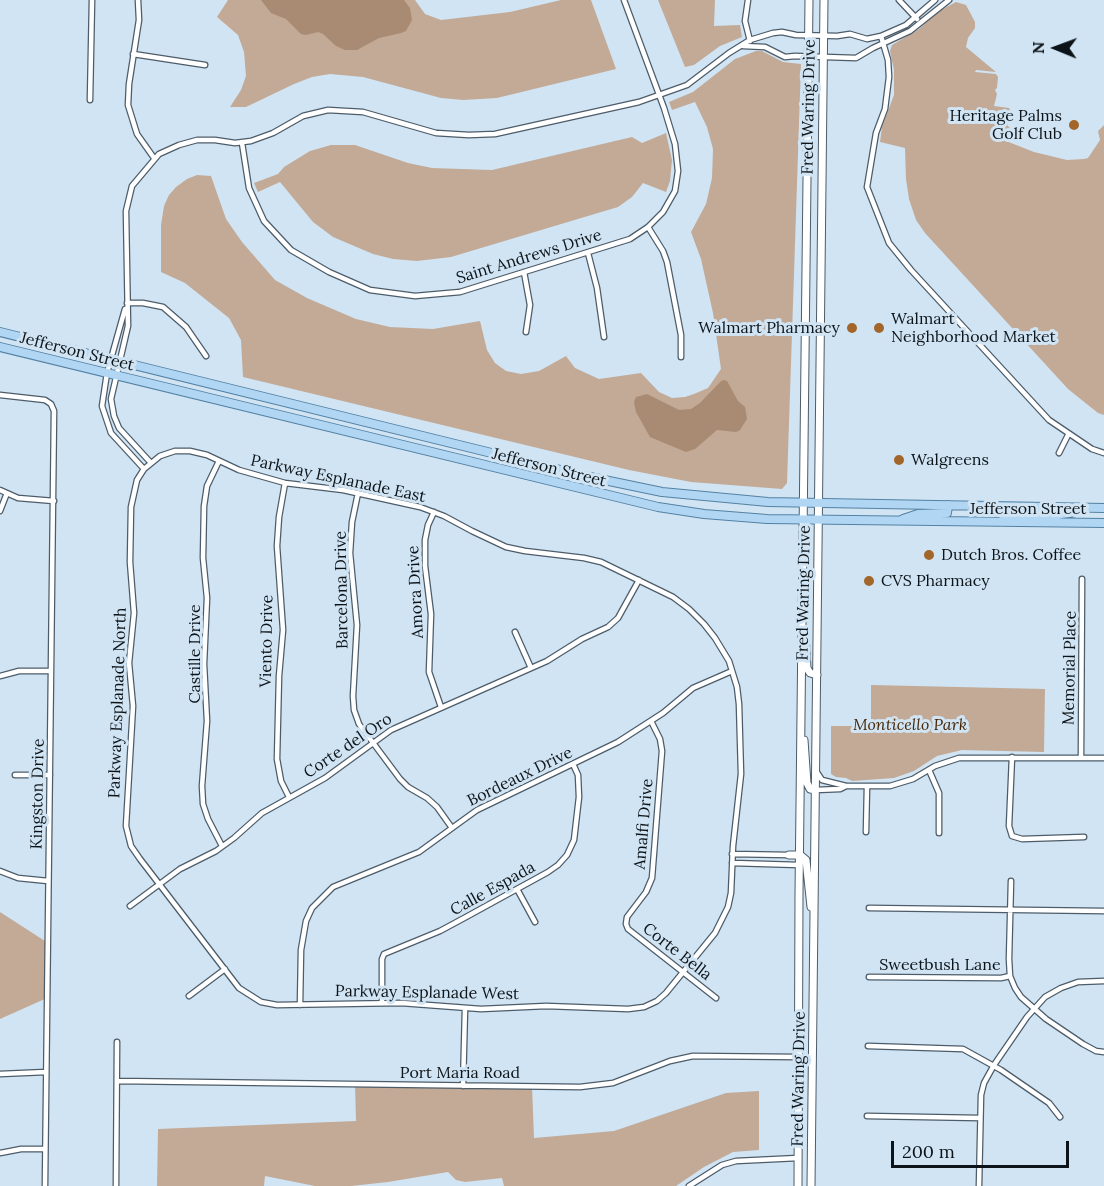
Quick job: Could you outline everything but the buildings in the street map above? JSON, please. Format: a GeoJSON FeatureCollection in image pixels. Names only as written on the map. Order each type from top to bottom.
{"type":"FeatureCollection","features":[{"type":"Feature","properties":{"kind":"main road","name":"Fred Waring Drive"},"geometry":{"type":"LineString","coordinates":[[798,1186],[802,503],[809,0]]}},
{"type":"Feature","properties":{"kind":"main road","name":"Fred Waring Drive"},"geometry":{"type":"LineString","coordinates":[[811,1186],[824,0]]}},
{"type":"Feature","properties":{"kind":"main road","name":"Jefferson Street"},"geometry":{"type":"LineString","coordinates":[[0,332],[114,367],[658,507],[704,514],[802,520],[1104,523]]}},
{"type":"Feature","properties":{"kind":"main road","name":"Jefferson Street"},"geometry":{"type":"LineString","coordinates":[[0,347],[114,367],[624,485],[707,498],[802,503],[1103,508]]}},
{"type":"Feature","properties":{"kind":"main road"},"geometry":{"type":"LineString","coordinates":[[899,521],[918,514],[947,513],[948,506]]}},
{"type":"Feature","properties":{"kind":"main road"},"geometry":{"type":"LineString","coordinates":[[1002,522],[1005,515],[1055,514],[1103,508]]}},
{"type":"Feature","properties":{"kind":"main road"},"geometry":{"type":"LineString","coordinates":[[802,625],[807,668],[810,673],[817,675]]}},
{"type":"Feature","properties":{"kind":"main road"},"geometry":{"type":"LineString","coordinates":[[801,729],[806,749],[807,783],[810,789],[816,790]]}},
{"type":"Feature","properties":{"kind":"main road"},"geometry":{"type":"LineString","coordinates":[[789,855],[800,855],[806,860],[808,892],[814,921]]}},
{"type":"Feature","properties":{"kind":"street"},"geometry":{"type":"LineString","coordinates":[[90,100],[92,0]]}},
{"type":"Feature","properties":{"kind":"street"},"geometry":{"type":"LineString","coordinates":[[138,0],[139,20],[128,105],[137,134],[154,158]]}},
{"type":"Feature","properties":{"kind":"street"},"geometry":{"type":"LineString","coordinates":[[624,0],[675,144],[678,171],[675,191],[663,212],[648,227],[667,262],[681,335],[681,357]]}},
{"type":"Feature","properties":{"kind":"street"},"geometry":{"type":"LineString","coordinates":[[748,0],[744,21],[752,48]]}},
{"type":"Feature","properties":{"kind":"street"},"geometry":{"type":"LineString","coordinates":[[899,0],[920,23]]}},
{"type":"Feature","properties":{"kind":"street"},"geometry":{"type":"LineString","coordinates":[[148,466],[115,438],[105,419],[102,398],[128,326],[126,212],[132,186],[154,158],[172,147],[197,140],[242,142],[267,136],[303,116],[328,110],[353,110],[423,131],[469,135],[504,132],[639,102],[659,95],[695,81],[722,57],[750,40],[777,32],[809,36],[850,34],[867,39],[881,36],[901,28],[935,0]]}},
{"type":"Feature","properties":{"kind":"street"},"geometry":{"type":"LineString","coordinates":[[743,46],[765,47],[785,57],[856,58],[910,32],[949,0]]}},
{"type":"Feature","properties":{"kind":"street"},"geometry":{"type":"LineString","coordinates":[[881,36],[888,60],[889,76],[885,109],[870,158],[867,188],[890,243],[911,270],[1050,420],[1068,435],[1104,453]]}},
{"type":"Feature","properties":{"kind":"street"},"geometry":{"type":"LineString","coordinates":[[133,54],[205,65]]}},
{"type":"Feature","properties":{"kind":"street","name":"Saint Andrews Drive"},"geometry":{"type":"LineString","coordinates":[[242,142],[249,188],[264,221],[291,250],[329,272],[370,290],[415,296],[460,292],[630,239],[648,227]]}},
{"type":"Feature","properties":{"kind":"street"},"geometry":{"type":"LineString","coordinates":[[588,253],[597,288],[604,337]]}},
{"type":"Feature","properties":{"kind":"street"},"geometry":{"type":"LineString","coordinates":[[524,272],[530,305],[525,332]]}},
{"type":"Feature","properties":{"kind":"street"},"geometry":{"type":"LineString","coordinates":[[127,303],[163,307],[186,327],[206,356]]}},
{"type":"Feature","properties":{"kind":"street"},"geometry":{"type":"LineString","coordinates":[[127,303],[114,367],[111,399],[119,428],[148,466]]}},
{"type":"Feature","properties":{"kind":"street","name":"Kingston Drive"},"geometry":{"type":"LineString","coordinates":[[0,395],[45,400],[51,404],[54,411],[45,1186]]}},
{"type":"Feature","properties":{"kind":"street"},"geometry":{"type":"LineString","coordinates":[[1059,453],[1068,435]]}},
{"type":"Feature","properties":{"kind":"street","name":"Parkway Esplanade East"},"geometry":{"type":"LineString","coordinates":[[148,466],[160,456],[175,451],[190,451],[207,455],[247,472],[285,483],[358,493],[434,512],[506,546],[601,562],[673,597],[689,609],[716,638],[732,671],[739,704],[741,774],[732,854]]}},
{"type":"Feature","properties":{"kind":"street","name":"Castille Drive"},"geometry":{"type":"LineString","coordinates":[[219,461],[207,486],[204,506],[203,558],[207,609],[204,664],[207,721],[202,786],[203,804],[208,819],[222,846]]}},
{"type":"Feature","properties":{"kind":"street","name":"Parkway Esplanade North"},"geometry":{"type":"LineString","coordinates":[[148,466],[137,480],[130,507],[130,562],[134,614],[129,663],[133,706],[126,826],[131,846],[191,926]]}},
{"type":"Feature","properties":{"kind":"street","name":"Viento Drive"},"geometry":{"type":"LineString","coordinates":[[285,483],[277,546],[283,630],[278,683],[277,759],[281,781],[289,797]]}},
{"type":"Feature","properties":{"kind":"street"},"geometry":{"type":"LineString","coordinates":[[0,490],[18,498],[54,501]]}},
{"type":"Feature","properties":{"kind":"street"},"geometry":{"type":"LineString","coordinates":[[0,511],[7,493]]}},
{"type":"Feature","properties":{"kind":"street","name":"Barcelona Drive"},"geometry":{"type":"LineString","coordinates":[[358,493],[350,545],[357,625],[354,710],[359,724],[372,744],[408,788],[428,798],[452,828]]}},
{"type":"Feature","properties":{"kind":"street","name":"Amora Drive"},"geometry":{"type":"LineString","coordinates":[[434,512],[425,540],[425,566],[431,614],[429,672],[441,706]]}},
{"type":"Feature","properties":{"kind":"street","name":"Memorial Place"},"geometry":{"type":"LineString","coordinates":[[1081,758],[1083,579]]}},
{"type":"Feature","properties":{"kind":"street","name":"Corte del Oro"},"geometry":{"type":"LineString","coordinates":[[130,906],[185,866],[234,838],[262,813],[325,778],[391,730],[531,668],[608,627],[618,618],[639,580]]}},
{"type":"Feature","properties":{"kind":"street"},"geometry":{"type":"LineString","coordinates":[[516,632],[531,668]]}},
{"type":"Feature","properties":{"kind":"street"},"geometry":{"type":"LineString","coordinates":[[0,676],[19,671],[51,671]]}},
{"type":"Feature","properties":{"kind":"street","name":"Bordeaux Drive"},"geometry":{"type":"LineString","coordinates":[[300,1005],[302,937],[306,921],[312,908],[333,887],[419,852],[477,810],[618,742],[651,721],[693,688],[732,671]]}},
{"type":"Feature","properties":{"kind":"street","name":"Amalfi Drive"},"geometry":{"type":"LineString","coordinates":[[626,924],[627,917],[646,892],[652,878],[662,750],[660,739],[651,721]]}},
{"type":"Feature","properties":{"kind":"street"},"geometry":{"type":"LineString","coordinates":[[1012,757],[1009,826],[1011,834],[1022,839],[1084,837]]}},
{"type":"Feature","properties":{"kind":"street"},"geometry":{"type":"LineString","coordinates":[[816,771],[822,780],[846,786],[890,786],[959,758],[1104,758]]}},
{"type":"Feature","properties":{"kind":"street","name":"Calle Espada"},"geometry":{"type":"LineString","coordinates":[[382,1002],[384,954],[440,931],[558,865],[567,855],[574,840],[579,785],[573,764]]}},
{"type":"Feature","properties":{"kind":"street"},"geometry":{"type":"LineString","coordinates":[[929,770],[939,793],[941,805],[939,833]]}},
{"type":"Feature","properties":{"kind":"street"},"geometry":{"type":"LineString","coordinates":[[15,775],[50,775]]}},
{"type":"Feature","properties":{"kind":"street"},"geometry":{"type":"LineString","coordinates":[[816,790],[840,789],[846,786]]}},
{"type":"Feature","properties":{"kind":"street"},"geometry":{"type":"LineString","coordinates":[[866,832],[867,786]]}},
{"type":"Feature","properties":{"kind":"street"},"geometry":{"type":"LineString","coordinates":[[732,854],[789,855]]}},
{"type":"Feature","properties":{"kind":"street","name":"Parkway Esplanade West"},"geometry":{"type":"LineString","coordinates":[[191,926],[239,988],[261,1002],[300,1005],[382,1002],[465,1009],[546,1006],[617,1009],[644,1007],[657,1001],[666,993],[715,933],[731,893],[732,854]]}},
{"type":"Feature","properties":{"kind":"street"},"geometry":{"type":"LineString","coordinates":[[732,863],[800,865]]}},
{"type":"Feature","properties":{"kind":"street"},"geometry":{"type":"LineString","coordinates":[[0,871],[31,881],[48,882]]}},
{"type":"Feature","properties":{"kind":"street"},"geometry":{"type":"LineString","coordinates":[[1011,881],[1010,976],[1021,998],[1083,1044],[1096,1051],[1104,1052]]}},
{"type":"Feature","properties":{"kind":"street"},"geometry":{"type":"LineString","coordinates":[[517,889],[535,922]]}},
{"type":"Feature","properties":{"kind":"street"},"geometry":{"type":"LineString","coordinates":[[869,908],[1104,911]]}},
{"type":"Feature","properties":{"kind":"street","name":"Corte Bella"},"geometry":{"type":"LineString","coordinates":[[626,924],[628,929],[716,998]]}},
{"type":"Feature","properties":{"kind":"street"},"geometry":{"type":"LineString","coordinates":[[189,996],[225,969]]}},
{"type":"Feature","properties":{"kind":"street","name":"Sweetbush Lane"},"geometry":{"type":"LineString","coordinates":[[869,977],[1001,978],[1010,976]]}},
{"type":"Feature","properties":{"kind":"street"},"geometry":{"type":"LineString","coordinates":[[979,1186],[981,1095],[984,1083],[994,1065],[1033,1008],[1045,997],[1078,982],[1104,981]]}},
{"type":"Feature","properties":{"kind":"street"},"geometry":{"type":"LineString","coordinates":[[463,1086],[465,1009]]}},
{"type":"Feature","properties":{"kind":"street"},"geometry":{"type":"LineString","coordinates":[[116,1186],[117,1042]]}},
{"type":"Feature","properties":{"kind":"street"},"geometry":{"type":"LineString","coordinates":[[868,1046],[963,1049],[994,1065],[1048,1103],[1060,1117]]}},
{"type":"Feature","properties":{"kind":"street","name":"Port Maria Road"},"geometry":{"type":"LineString","coordinates":[[117,1081],[597,1086],[613,1083],[670,1061],[693,1056],[798,1057]]}},
{"type":"Feature","properties":{"kind":"street"},"geometry":{"type":"LineString","coordinates":[[0,1074],[46,1072]]}},
{"type":"Feature","properties":{"kind":"street"},"geometry":{"type":"LineString","coordinates":[[867,1116],[980,1118]]}},
{"type":"Feature","properties":{"kind":"street"},"geometry":{"type":"LineString","coordinates":[[0,1153],[21,1149],[45,1149]]}},
{"type":"Feature","properties":{"kind":"street"},"geometry":{"type":"LineString","coordinates":[[689,1186],[722,1165],[736,1161],[798,1158]]}},
{"type":"Feature","properties":{"kind":"green space"},"geometry":{"type":"Polygon","coordinates":[[[228,0],[415,0],[425,14],[441,20],[510,12],[561,0],[591,0],[616,69],[497,98],[463,100],[441,98],[363,77],[330,74],[312,77],[294,84],[246,107],[230,107],[241,90],[246,76],[244,52],[238,35],[217,17],[228,0]]]}},
{"type":"Feature","properties":{"kind":"green space"},"geometry":{"type":"Polygon","coordinates":[[[658,0],[715,0],[714,26],[740,25],[742,37],[720,46],[694,65],[685,67],[658,0]]]}},
{"type":"Feature","properties":{"kind":"green space"},"geometry":{"type":"Polygon","coordinates":[[[956,2],[966,5],[975,22],[975,28],[968,38],[966,47],[996,72],[976,70],[975,72],[996,74],[998,77],[995,90],[997,94],[994,106],[1009,108],[1011,112],[1010,122],[1007,125],[1010,128],[1009,139],[1006,141],[1034,152],[1067,160],[1084,159],[1088,158],[1100,140],[1098,131],[1104,125],[1104,415],[1098,413],[1068,389],[925,233],[916,220],[909,199],[905,148],[880,142],[882,127],[894,95],[894,70],[890,51],[892,45],[919,29],[937,12],[956,2]]]}},
{"type":"Feature","properties":{"kind":"green space"},"geometry":{"type":"Polygon","coordinates":[[[762,51],[783,62],[801,64],[787,483],[782,489],[691,482],[629,470],[243,377],[241,340],[229,318],[185,283],[161,272],[161,225],[164,206],[169,195],[187,179],[197,175],[211,176],[226,219],[242,242],[275,280],[307,298],[356,319],[390,327],[433,329],[480,321],[487,350],[495,363],[506,371],[521,374],[539,371],[566,356],[575,368],[599,379],[641,373],[659,392],[672,398],[694,394],[708,388],[721,369],[713,313],[701,259],[691,232],[706,204],[712,178],[713,149],[707,127],[695,102],[672,110],[669,102],[693,92],[735,59],[762,51]]]}},
{"type":"Feature","properties":{"kind":"green space"},"geometry":{"type":"Polygon","coordinates":[[[666,133],[672,160],[670,181],[666,192],[643,183],[632,197],[618,207],[451,257],[417,261],[373,254],[333,237],[313,222],[280,182],[258,192],[254,183],[278,174],[284,167],[310,151],[331,145],[355,145],[408,163],[432,168],[492,170],[632,137],[642,143],[666,133]]]}},
{"type":"Feature","properties":{"kind":"green space","name":"Monticello Park"},"geometry":{"type":"Polygon","coordinates":[[[871,685],[1045,689],[1044,752],[962,750],[937,756],[914,771],[894,778],[852,781],[836,777],[831,774],[831,726],[871,726],[871,685]]]}},
{"type":"Feature","properties":{"kind":"green space"},"geometry":{"type":"Polygon","coordinates":[[[0,912],[48,943],[47,998],[0,1019],[0,912]]]}},
{"type":"Feature","properties":{"kind":"green space"},"geometry":{"type":"Polygon","coordinates":[[[355,1084],[532,1086],[534,1138],[614,1131],[726,1093],[759,1091],[759,1150],[733,1152],[704,1167],[676,1186],[504,1186],[502,1178],[465,1182],[456,1180],[448,1172],[351,1186],[315,1186],[265,1176],[264,1186],[157,1186],[158,1129],[356,1121],[355,1084]]]}},
{"type":"Feature","properties":{"kind":"shaded area"},"geometry":{"type":"Polygon","coordinates":[[[261,0],[404,0],[410,8],[412,20],[406,31],[379,38],[357,50],[345,50],[318,32],[301,34],[286,19],[271,13],[261,0]]]}},
{"type":"Feature","properties":{"kind":"shaded area"},"geometry":{"type":"Polygon","coordinates":[[[724,380],[727,381],[738,401],[745,407],[747,419],[740,430],[736,432],[717,430],[695,449],[686,452],[650,437],[636,412],[634,402],[636,397],[647,394],[679,410],[691,409],[724,380]]]}},
{"type":"Feature","properties":{"kind":"place","name":"Heritage Palms Golf Club"},"geometry":{"type":"Point","coordinates":[1074,125]}},
{"type":"Feature","properties":{"kind":"place","name":"Walmart Pharmacy"},"geometry":{"type":"Point","coordinates":[852,328]}},
{"type":"Feature","properties":{"kind":"place","name":"Walmart Neighborhood Market"},"geometry":{"type":"Point","coordinates":[879,328]}},
{"type":"Feature","properties":{"kind":"place","name":"Walgreens"},"geometry":{"type":"Point","coordinates":[899,460]}},
{"type":"Feature","properties":{"kind":"place","name":"Dutch Bros. Coffee"},"geometry":{"type":"Point","coordinates":[929,555]}},
{"type":"Feature","properties":{"kind":"place","name":"CVS Pharmacy"},"geometry":{"type":"Point","coordinates":[869,581]}}]}
